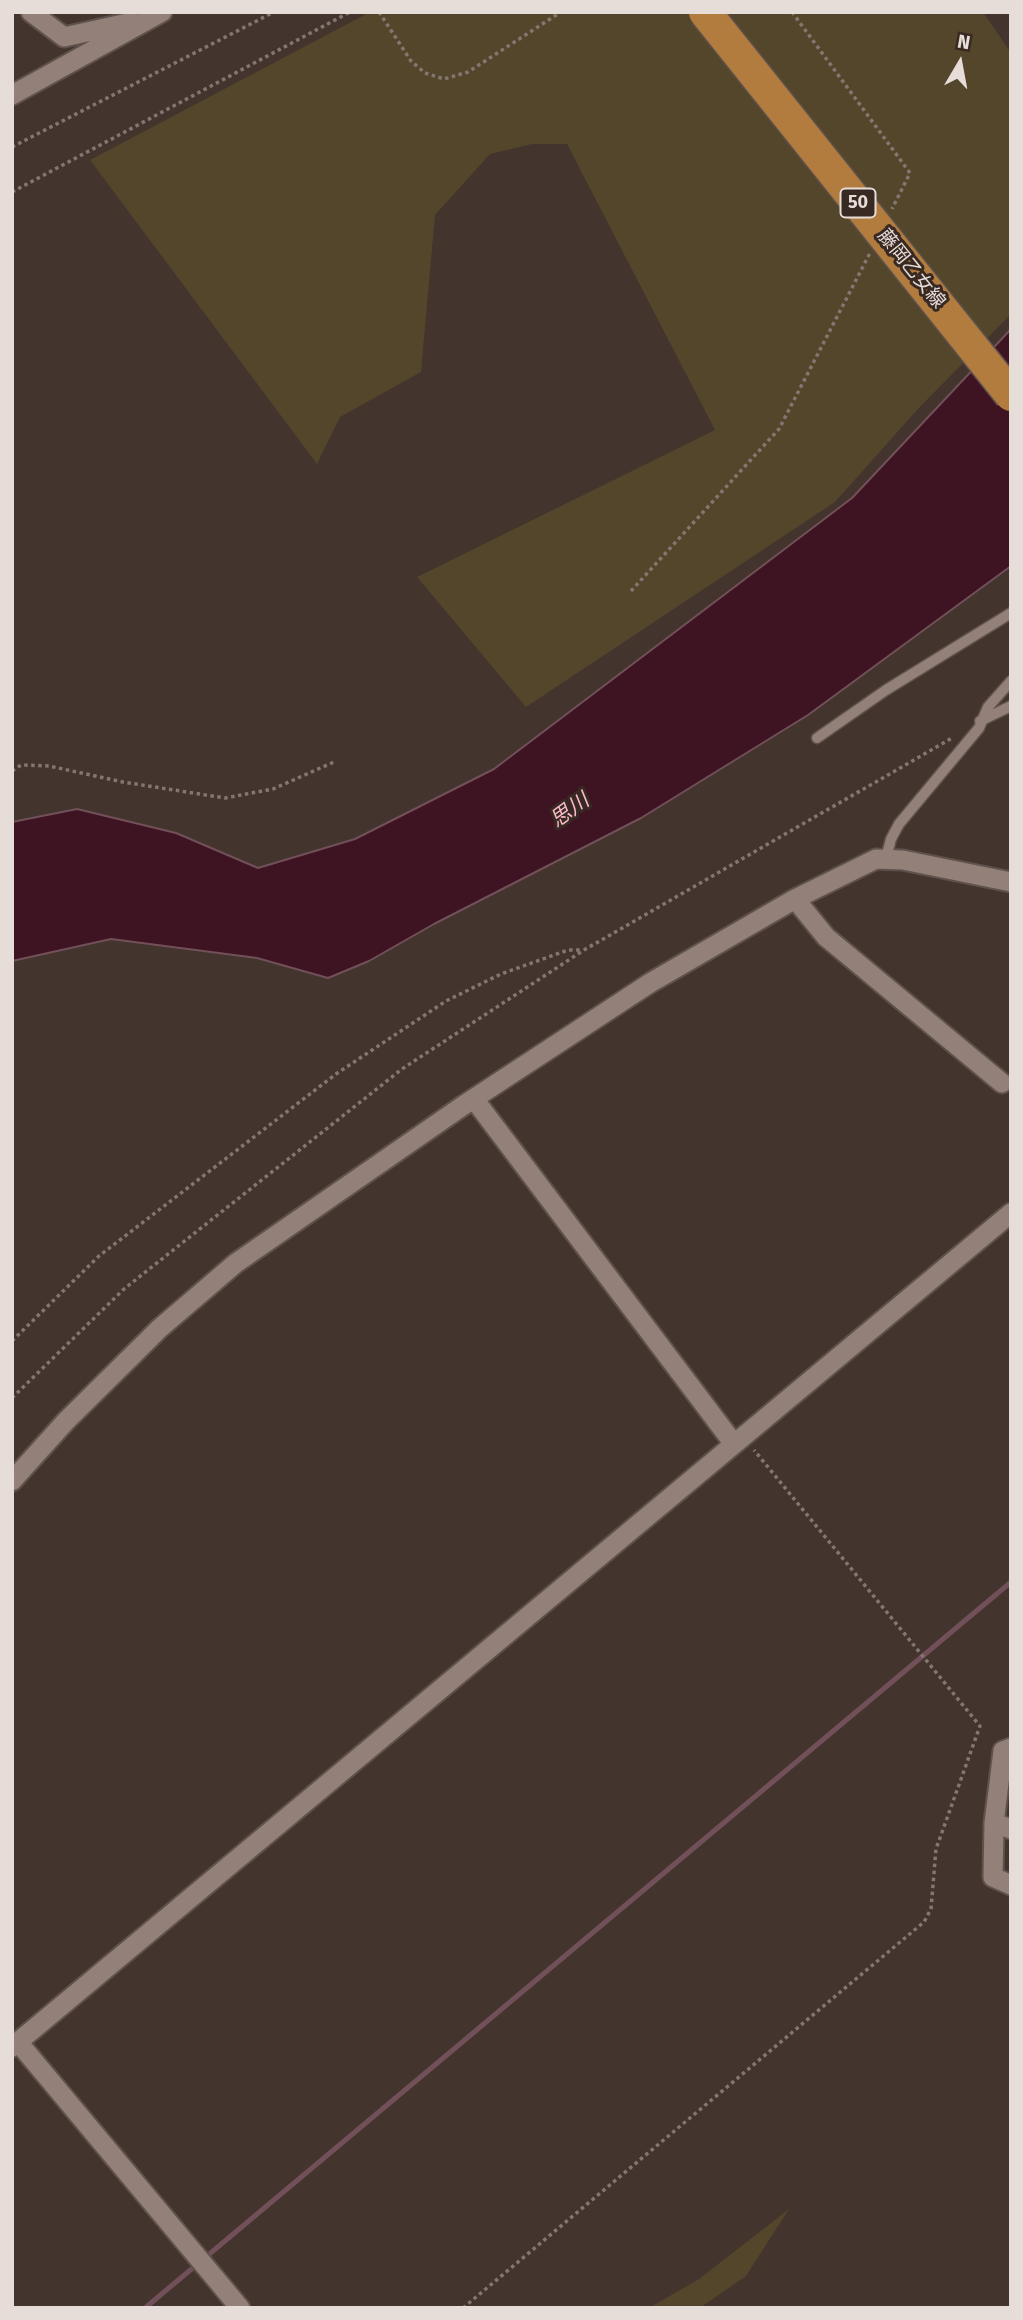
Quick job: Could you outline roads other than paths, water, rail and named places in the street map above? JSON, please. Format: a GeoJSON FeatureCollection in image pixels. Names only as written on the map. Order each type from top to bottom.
{"type":"FeatureCollection","features":[{"type":"Feature","properties":{"kind":"main road","name":"藤岡乙女線"},"geometry":{"type":"LineString","coordinates":[[705,12],[1011,395]]}},
{"type":"Feature","properties":{"kind":"street"},"geometry":{"type":"LineString","coordinates":[[30,12],[64,37],[158,15]]}},
{"type":"Feature","properties":{"kind":"street"},"geometry":{"type":"LineString","coordinates":[[12,95],[158,15]]}},
{"type":"Feature","properties":{"kind":"street"},"geometry":{"type":"LineString","coordinates":[[12,1480],[65,1422],[160,1328],[236,1263],[474,1099],[650,983],[795,899],[866,863],[886,858],[1011,882]]}},
{"type":"Feature","properties":{"kind":"street"},"geometry":{"type":"LineString","coordinates":[[795,899],[826,937],[1002,1083]]}},
{"type":"Feature","properties":{"kind":"street"},"geometry":{"type":"LineString","coordinates":[[474,1099],[739,1440]]}},
{"type":"Feature","properties":{"kind":"street"},"geometry":{"type":"LineString","coordinates":[[240,2308],[15,2045],[1011,1213]]}},
{"type":"Feature","properties":{"kind":"street"},"geometry":{"type":"LineString","coordinates":[[1011,1748],[1003,1751],[1003,1826],[993,1877],[1011,1885]]}},
{"type":"Feature","properties":{"kind":"lane"},"geometry":{"type":"LineString","coordinates":[[817,738],[886,690],[1011,613]]}},
{"type":"Feature","properties":{"kind":"lane"},"geometry":{"type":"LineString","coordinates":[[886,858],[891,839],[899,824],[979,728],[980,721],[1011,681]]}},
{"type":"Feature","properties":{"kind":"lane"},"geometry":{"type":"LineString","coordinates":[[980,721],[1011,706]]}},
{"type":"Feature","properties":{"kind":"water","name":"思川"},"geometry":{"type":"Polygon","coordinates":[[[1011,329],[1011,566],[808,715],[641,818],[434,924],[369,961],[328,978],[257,958],[111,939],[12,961],[12,822],[77,809],[176,833],[258,868],[355,839],[494,769],[852,498],[1011,329]]]}},
{"type":"Feature","properties":{"kind":"waterway"},"geometry":{"type":"LineString","coordinates":[[145,2308],[1011,1582]]}}]}
